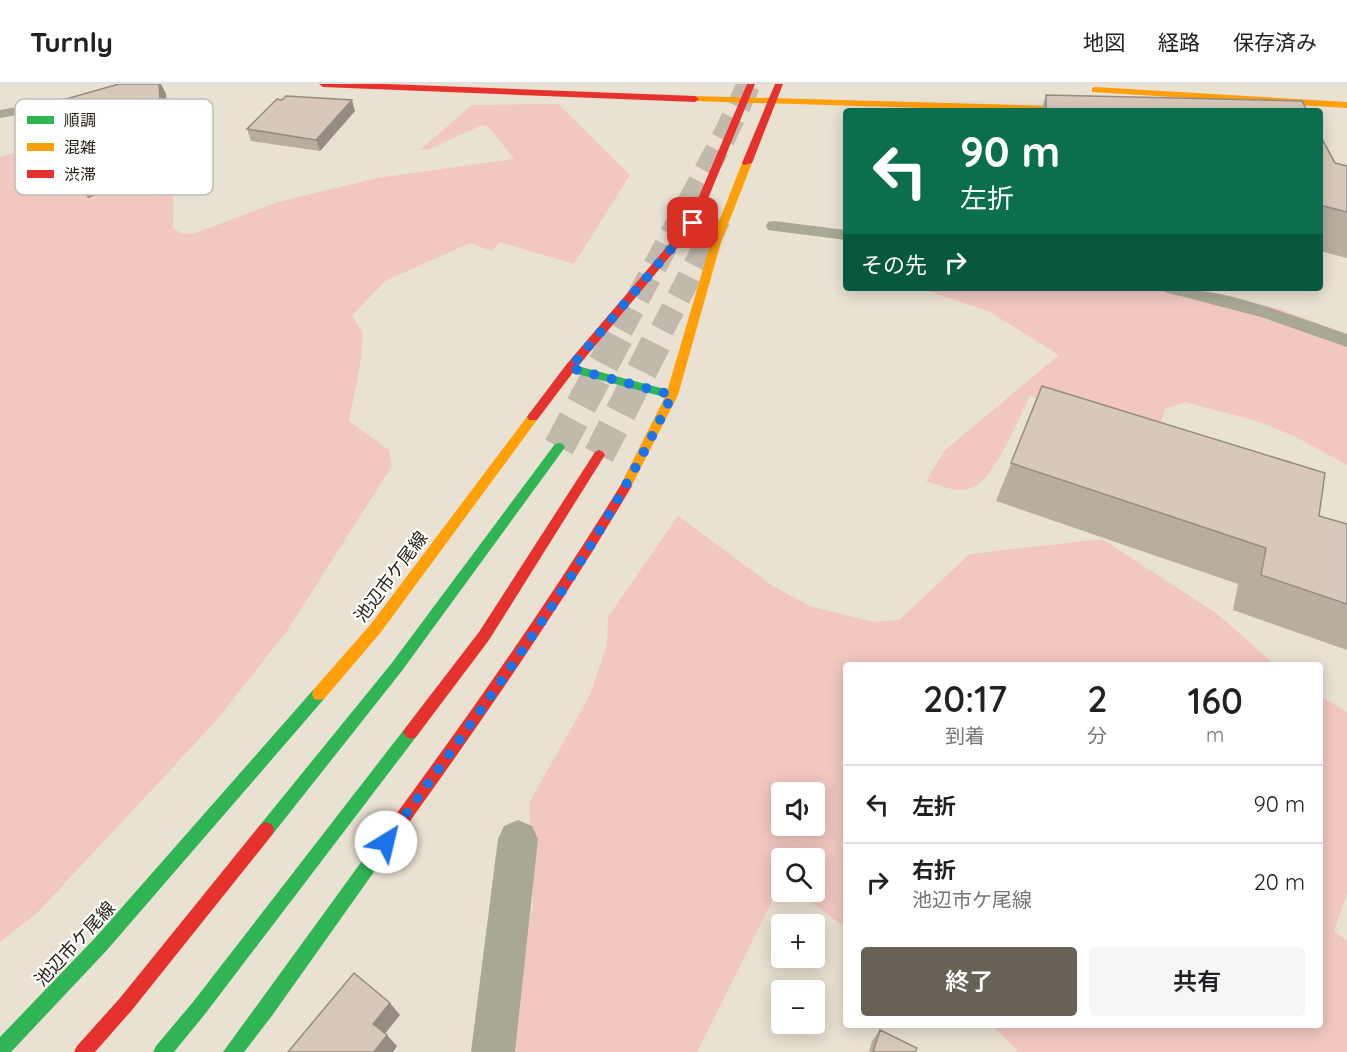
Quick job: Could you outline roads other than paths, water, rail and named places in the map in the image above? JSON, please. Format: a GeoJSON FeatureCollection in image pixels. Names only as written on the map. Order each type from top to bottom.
{"type":"FeatureCollection","features":[{"type":"Feature","properties":{"kind":"street"},"geometry":{"type":"LineString","coordinates":[[322,84],[771,102],[999,108]]}},
{"type":"Feature","properties":{"kind":"street","name":"池辺市ケ尾線"},"geometry":{"type":"LineString","coordinates":[[0,1050],[101,945],[376,628],[570,368],[693,223],[751,84]]}},
{"type":"Feature","properties":{"kind":"street"},"geometry":{"type":"LineString","coordinates":[[232,1052],[272,1001],[494,692],[599,533],[639,465],[672,395],[716,242],[778,84]]}},
{"type":"Feature","properties":{"kind":"street"},"geometry":{"type":"LineString","coordinates":[[1077,90],[1347,105]]}},
{"type":"Feature","properties":{"kind":"street"},"geometry":{"type":"LineString","coordinates":[[570,368],[672,395]]}},
{"type":"Feature","properties":{"kind":"street"},"geometry":{"type":"LineString","coordinates":[[83,1052],[126,1004],[396,668],[559,447]]}},
{"type":"Feature","properties":{"kind":"street"},"geometry":{"type":"LineString","coordinates":[[162,1052],[200,1008],[484,636],[599,455]]}},
{"type":"Feature","properties":{"kind":"street"},"geometry":{"type":"LineString","coordinates":[[493,1052],[518,840]]}},
{"type":"Feature","properties":{"kind":"lane"},"geometry":{"type":"LineString","coordinates":[[0,114],[15,111]]}},
{"type":"Feature","properties":{"kind":"lane"},"geometry":{"type":"LineString","coordinates":[[774,226],[843,235]]}},
{"type":"Feature","properties":{"kind":"lane"},"geometry":{"type":"LineString","coordinates":[[1183,291],[1267,313],[1347,341]]}},
{"type":"Feature","properties":{"kind":"tunnel"},"geometry":{"type":"LineString","coordinates":[[621,330],[724,137],[749,84]]}},
{"type":"Feature","properties":{"kind":"tunnel"},"geometry":{"type":"LineString","coordinates":[[662,330],[719,219]]}},
{"type":"Feature","properties":{"kind":"tunnel"},"geometry":{"type":"LineString","coordinates":[[559,447],[622,329]]}},
{"type":"Feature","properties":{"kind":"tunnel"},"geometry":{"type":"LineString","coordinates":[[599,455],[663,329]]}}]}
